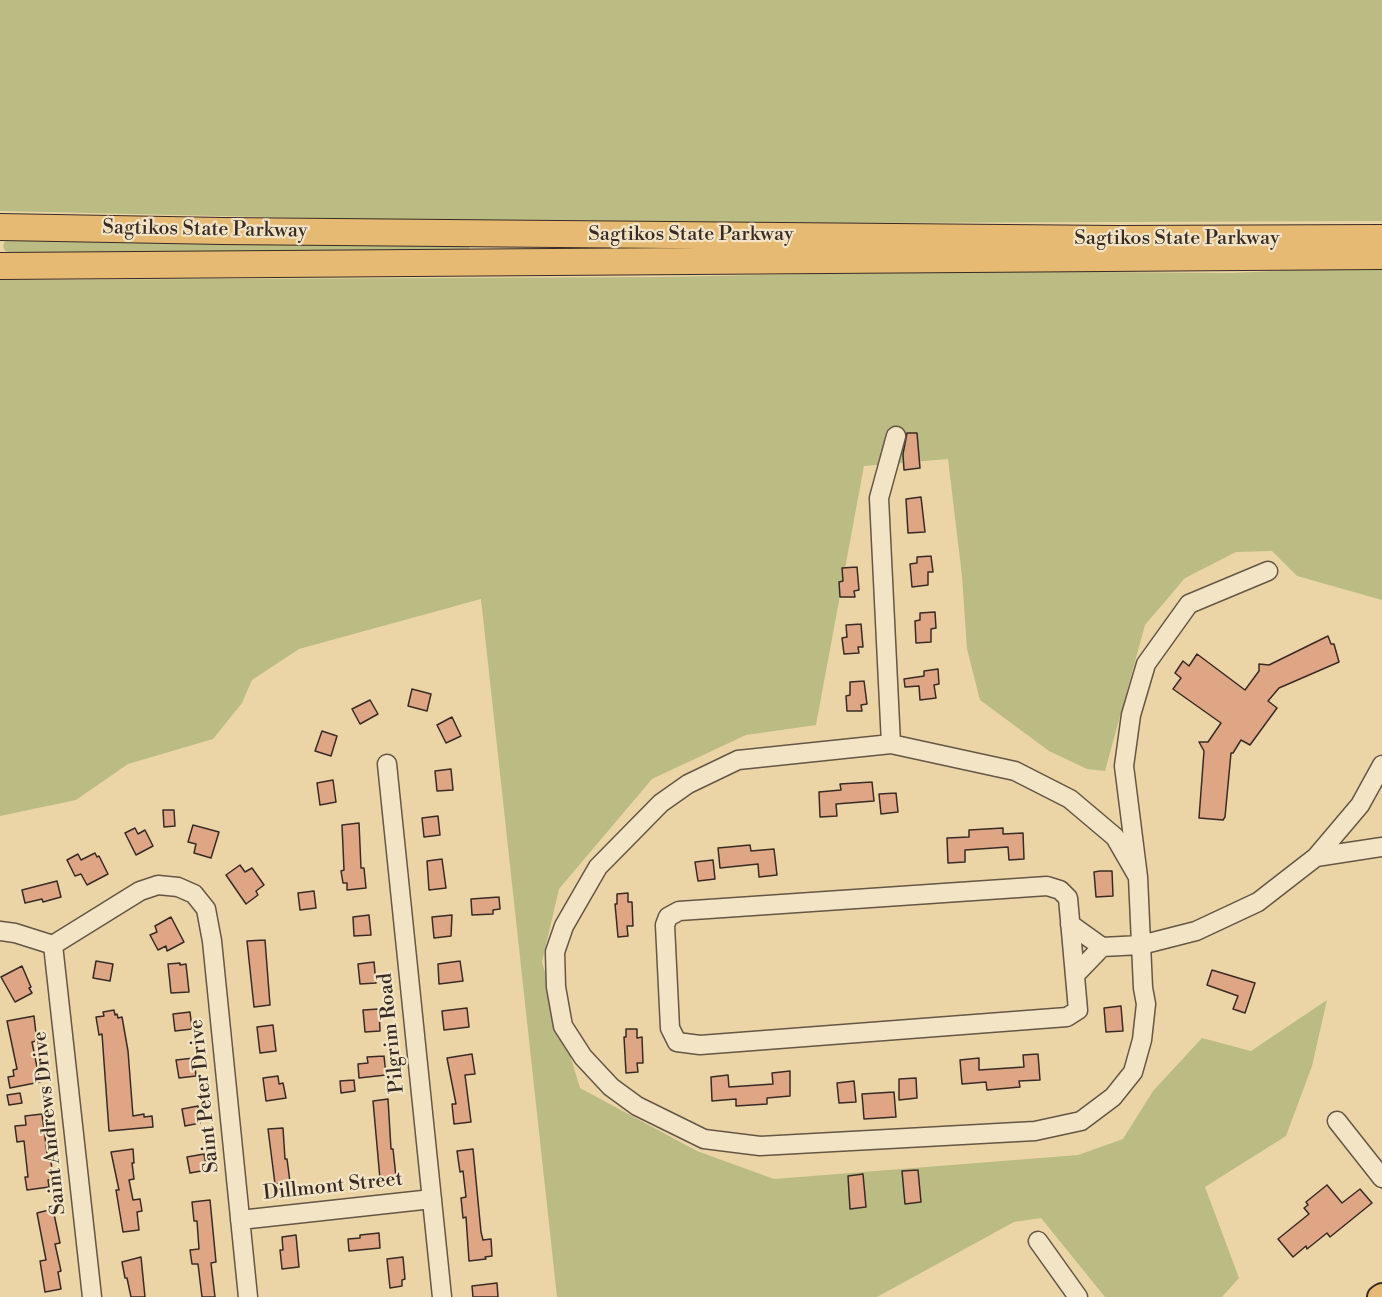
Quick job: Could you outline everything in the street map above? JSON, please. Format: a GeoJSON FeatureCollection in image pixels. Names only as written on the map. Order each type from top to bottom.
{"type":"FeatureCollection","features":[{"type":"Feature","properties":{"kind":"highway","name":"Sagtikos State Parkway"},"geometry":{"type":"LineString","coordinates":[[0,227],[1118,239],[1382,238]]}},
{"type":"Feature","properties":{"kind":"highway","name":"Sagtikos State Parkway"},"geometry":{"type":"LineString","coordinates":[[0,266],[1382,256]]}},
{"type":"Feature","properties":{"kind":"street"},"geometry":{"type":"LineString","coordinates":[[891,744],[879,498],[896,436]]}},
{"type":"Feature","properties":{"kind":"street"},"geometry":{"type":"LineString","coordinates":[[1138,877],[1115,837],[1070,799],[1015,771],[891,744],[738,760],[688,784],[661,802],[598,867],[564,926],[555,952],[556,987],[563,1026],[583,1057],[611,1087],[637,1106],[704,1139],[760,1146],[1035,1131],[1081,1121],[1113,1097],[1133,1072],[1142,1040],[1146,1004],[1143,988],[1138,877],[1124,766],[1131,715],[1146,664],[1189,604],[1268,571]]}},
{"type":"Feature","properties":{"kind":"street","name":"Pilgrim Road"},"geometry":{"type":"LineString","coordinates":[[387,764],[442,1297]]}},
{"type":"Feature","properties":{"kind":"street"},"geometry":{"type":"LineString","coordinates":[[1070,924],[1102,947],[1141,945],[1196,931],[1258,902],[1316,857],[1360,805],[1382,765]]}},
{"type":"Feature","properties":{"kind":"street"},"geometry":{"type":"LineString","coordinates":[[1316,857],[1382,847]]}},
{"type":"Feature","properties":{"kind":"street","name":"Saint Peter Drive"},"geometry":{"type":"LineString","coordinates":[[53,945],[141,891],[158,885],[178,887],[194,894],[206,909],[212,941],[248,1297]]}},
{"type":"Feature","properties":{"kind":"street"},"geometry":{"type":"LineString","coordinates":[[1047,886],[1060,890],[1068,898],[1070,924],[1078,1010],[1067,1017],[700,1045],[677,1042],[670,1028],[664,925],[668,917],[679,911],[1047,886]]}},
{"type":"Feature","properties":{"kind":"street"},"geometry":{"type":"LineString","coordinates":[[0,931],[15,933],[53,945]]}},
{"type":"Feature","properties":{"kind":"street","name":"Saint Andrews Drive"},"geometry":{"type":"LineString","coordinates":[[53,945],[92,1297]]}},
{"type":"Feature","properties":{"kind":"street"},"geometry":{"type":"LineString","coordinates":[[1076,975],[1102,947]]}},
{"type":"Feature","properties":{"kind":"street"},"geometry":{"type":"LineString","coordinates":[[1337,1121],[1382,1178]]}},
{"type":"Feature","properties":{"kind":"street","name":"Dillmont Street"},"geometry":{"type":"LineString","coordinates":[[240,1220],[432,1199]]}},
{"type":"Feature","properties":{"kind":"street"},"geometry":{"type":"LineString","coordinates":[[1038,1241],[1078,1297]]}},
{"type":"Feature","properties":{"kind":"green space"},"geometry":{"type":"Polygon","coordinates":[[[0,0],[1382,0],[1382,221],[860,223],[396,220],[0,211],[0,0]]]}},
{"type":"Feature","properties":{"kind":"green space"},"geometry":{"type":"Polygon","coordinates":[[[469,240],[469,255],[5,251],[3,246],[5,241],[469,240]]]}},
{"type":"Feature","properties":{"kind":"green space"},"geometry":{"type":"Polygon","coordinates":[[[1382,266],[1382,600],[1297,576],[1272,551],[1236,552],[1185,578],[1145,625],[1105,771],[1087,769],[1049,751],[980,700],[967,649],[962,576],[948,459],[864,466],[816,725],[746,735],[652,779],[559,889],[542,962],[580,1088],[697,1151],[774,1179],[1078,1155],[1123,1139],[1153,1091],[1202,1038],[1251,1051],[1327,1000],[1312,1066],[1286,1136],[1205,1187],[1239,1278],[1222,1297],[1105,1297],[1041,1218],[1014,1222],[877,1297],[557,1297],[481,599],[299,649],[252,680],[242,703],[213,739],[128,764],[76,800],[0,816],[0,280],[659,277],[961,271],[1231,273],[1382,266]]]}},
{"type":"Feature","properties":{"kind":"building"},"geometry":{"type":"Polygon","coordinates":[[[907,433],[917,433],[920,468],[904,470],[903,454],[907,433]]]}},
{"type":"Feature","properties":{"kind":"building"},"geometry":{"type":"Polygon","coordinates":[[[921,497],[925,532],[908,533],[906,499],[921,497]]]}},
{"type":"Feature","properties":{"kind":"building"},"geometry":{"type":"Polygon","coordinates":[[[931,556],[933,572],[928,572],[928,585],[912,587],[910,564],[917,563],[917,557],[931,556]]]}},
{"type":"Feature","properties":{"kind":"building"},"geometry":{"type":"Polygon","coordinates":[[[857,567],[859,590],[854,591],[855,597],[840,597],[839,582],[843,581],[842,568],[857,567]]]}},
{"type":"Feature","properties":{"kind":"building"},"geometry":{"type":"Polygon","coordinates":[[[935,612],[936,628],[931,629],[931,642],[916,643],[915,621],[920,620],[920,613],[935,612]]]}},
{"type":"Feature","properties":{"kind":"building"},"geometry":{"type":"Polygon","coordinates":[[[861,624],[863,647],[858,647],[859,653],[844,654],[842,638],[847,637],[846,625],[861,624]]]}},
{"type":"Feature","properties":{"kind":"building"},"geometry":{"type":"Polygon","coordinates":[[[1328,636],[1331,644],[1334,644],[1339,662],[1279,688],[1268,701],[1277,708],[1250,745],[1241,740],[1231,753],[1225,817],[1223,820],[1199,818],[1204,751],[1199,742],[1208,742],[1221,723],[1173,689],[1181,678],[1175,673],[1183,661],[1189,666],[1197,654],[1245,690],[1259,671],[1259,664],[1269,665],[1328,636]]]}},
{"type":"Feature","properties":{"kind":"building"},"geometry":{"type":"Polygon","coordinates":[[[938,669],[939,684],[934,685],[936,698],[920,700],[919,686],[905,687],[904,679],[924,676],[924,671],[938,669]]]}},
{"type":"Feature","properties":{"kind":"building"},"geometry":{"type":"Polygon","coordinates":[[[864,681],[867,704],[861,705],[862,711],[847,711],[846,696],[850,695],[850,682],[864,681]]]}},
{"type":"Feature","properties":{"kind":"building"},"geometry":{"type":"Polygon","coordinates":[[[412,689],[431,694],[427,711],[408,706],[412,689]]]}},
{"type":"Feature","properties":{"kind":"building"},"geometry":{"type":"Polygon","coordinates":[[[370,700],[378,714],[360,724],[352,709],[370,700]]]}},
{"type":"Feature","properties":{"kind":"building"},"geometry":{"type":"Polygon","coordinates":[[[452,717],[461,736],[446,743],[437,725],[452,717]]]}},
{"type":"Feature","properties":{"kind":"building"},"geometry":{"type":"Polygon","coordinates":[[[322,731],[337,736],[331,756],[315,751],[322,731]]]}},
{"type":"Feature","properties":{"kind":"building"},"geometry":{"type":"Polygon","coordinates":[[[451,769],[453,790],[437,791],[435,771],[451,769]]]}},
{"type":"Feature","properties":{"kind":"building"},"geometry":{"type":"Polygon","coordinates":[[[333,780],[336,802],[320,805],[317,783],[333,780]]]}},
{"type":"Feature","properties":{"kind":"building"},"geometry":{"type":"Polygon","coordinates":[[[872,782],[874,801],[836,804],[837,816],[820,817],[819,792],[841,790],[840,784],[872,782]]]}},
{"type":"Feature","properties":{"kind":"building"},"geometry":{"type":"Polygon","coordinates":[[[896,793],[898,812],[881,814],[879,794],[896,793]]]}},
{"type":"Feature","properties":{"kind":"building"},"geometry":{"type":"Polygon","coordinates":[[[163,810],[174,810],[175,826],[164,827],[163,810]]]}},
{"type":"Feature","properties":{"kind":"building"},"geometry":{"type":"Polygon","coordinates":[[[438,816],[440,835],[424,837],[422,818],[438,816]]]}},
{"type":"Feature","properties":{"kind":"building"},"geometry":{"type":"Polygon","coordinates":[[[359,823],[361,868],[364,868],[366,888],[347,890],[347,883],[343,883],[341,871],[344,870],[342,825],[359,823]]]}},
{"type":"Feature","properties":{"kind":"building"},"geometry":{"type":"Polygon","coordinates":[[[193,825],[219,832],[211,858],[194,853],[196,844],[188,842],[193,825]]]}},
{"type":"Feature","properties":{"kind":"building"},"geometry":{"type":"Polygon","coordinates":[[[135,828],[138,834],[145,830],[153,846],[136,855],[125,833],[135,828]]]}},
{"type":"Feature","properties":{"kind":"building"},"geometry":{"type":"Polygon","coordinates":[[[1003,828],[1003,834],[1023,833],[1024,859],[1009,860],[1008,847],[965,850],[965,862],[948,863],[947,838],[969,837],[969,830],[1003,828]]]}},
{"type":"Feature","properties":{"kind":"building"},"geometry":{"type":"Polygon","coordinates":[[[750,845],[751,851],[774,849],[777,875],[759,877],[758,864],[720,868],[718,848],[750,845]]]}},
{"type":"Feature","properties":{"kind":"building"},"geometry":{"type":"Polygon","coordinates":[[[95,853],[97,857],[99,856],[108,874],[87,885],[81,874],[75,876],[67,860],[78,854],[81,860],[95,853]]]}},
{"type":"Feature","properties":{"kind":"building"},"geometry":{"type":"Polygon","coordinates":[[[442,859],[446,888],[429,890],[427,861],[442,859]]]}},
{"type":"Feature","properties":{"kind":"building"},"geometry":{"type":"Polygon","coordinates":[[[713,860],[715,879],[698,881],[695,862],[713,860]]]}},
{"type":"Feature","properties":{"kind":"building"},"geometry":{"type":"Polygon","coordinates":[[[240,865],[245,872],[252,868],[264,885],[256,891],[258,895],[246,904],[226,875],[240,865]]]}},
{"type":"Feature","properties":{"kind":"building"},"geometry":{"type":"Polygon","coordinates":[[[1112,871],[1113,896],[1096,897],[1094,872],[1112,871]]]}},
{"type":"Feature","properties":{"kind":"building"},"geometry":{"type":"Polygon","coordinates":[[[57,881],[61,897],[43,902],[42,899],[25,903],[22,890],[57,881]]]}},
{"type":"Feature","properties":{"kind":"building"},"geometry":{"type":"Polygon","coordinates":[[[314,891],[316,908],[300,910],[298,893],[314,891]]]}},
{"type":"Feature","properties":{"kind":"building"},"geometry":{"type":"Polygon","coordinates":[[[628,893],[628,902],[632,902],[633,926],[627,926],[628,936],[618,937],[615,904],[617,904],[617,894],[628,893]]]}},
{"type":"Feature","properties":{"kind":"building"},"geometry":{"type":"Polygon","coordinates":[[[499,897],[500,909],[493,910],[493,914],[472,915],[471,899],[499,897]]]}},
{"type":"Feature","properties":{"kind":"building"},"geometry":{"type":"Polygon","coordinates":[[[369,915],[371,935],[354,936],[353,917],[369,915]]]}},
{"type":"Feature","properties":{"kind":"building"},"geometry":{"type":"Polygon","coordinates":[[[452,915],[451,936],[434,938],[432,917],[452,915]]]}},
{"type":"Feature","properties":{"kind":"building"},"geometry":{"type":"Polygon","coordinates":[[[171,917],[184,942],[167,951],[166,946],[158,950],[150,935],[157,932],[155,926],[171,917]]]}},
{"type":"Feature","properties":{"kind":"building"},"geometry":{"type":"Polygon","coordinates":[[[265,940],[270,1005],[254,1007],[247,941],[265,940]]]}},
{"type":"Feature","properties":{"kind":"building"},"geometry":{"type":"Polygon","coordinates":[[[96,961],[113,964],[110,981],[93,978],[96,961]]]}},
{"type":"Feature","properties":{"kind":"building"},"geometry":{"type":"Polygon","coordinates":[[[460,961],[463,981],[439,984],[438,964],[460,961]]]}},
{"type":"Feature","properties":{"kind":"building"},"geometry":{"type":"Polygon","coordinates":[[[374,962],[376,983],[360,984],[358,964],[374,962]]]}},
{"type":"Feature","properties":{"kind":"building"},"geometry":{"type":"Polygon","coordinates":[[[180,963],[180,965],[186,964],[189,992],[171,993],[168,964],[180,963]]]}},
{"type":"Feature","properties":{"kind":"building"},"geometry":{"type":"Polygon","coordinates":[[[22,966],[32,993],[15,1002],[1,977],[22,966]]]}},
{"type":"Feature","properties":{"kind":"building"},"geometry":{"type":"Polygon","coordinates":[[[1212,970],[1255,983],[1245,1013],[1233,1009],[1238,996],[1207,985],[1212,970]]]}},
{"type":"Feature","properties":{"kind":"building"},"geometry":{"type":"Polygon","coordinates":[[[1121,1006],[1123,1031],[1106,1032],[1104,1008],[1121,1006]]]}},
{"type":"Feature","properties":{"kind":"building"},"geometry":{"type":"Polygon","coordinates":[[[467,1008],[469,1027],[444,1030],[442,1011],[467,1008]]]}},
{"type":"Feature","properties":{"kind":"building"},"geometry":{"type":"Polygon","coordinates":[[[379,1009],[380,1031],[365,1032],[363,1010],[379,1009]]]}},
{"type":"Feature","properties":{"kind":"building"},"geometry":{"type":"Polygon","coordinates":[[[114,1010],[118,1018],[122,1017],[128,1051],[133,1116],[144,1114],[144,1117],[152,1116],[153,1127],[109,1131],[102,1034],[99,1035],[96,1017],[104,1016],[103,1012],[114,1010]]]}},
{"type":"Feature","properties":{"kind":"building"},"geometry":{"type":"Polygon","coordinates":[[[190,1012],[192,1029],[175,1031],[173,1014],[190,1012]]]}},
{"type":"Feature","properties":{"kind":"building"},"geometry":{"type":"Polygon","coordinates":[[[34,1016],[36,1041],[32,1042],[40,1082],[10,1088],[8,1077],[14,1076],[13,1070],[17,1069],[7,1021],[34,1016]]]}},
{"type":"Feature","properties":{"kind":"building"},"geometry":{"type":"Polygon","coordinates":[[[273,1025],[276,1051],[260,1053],[257,1027],[273,1025]]]}},
{"type":"Feature","properties":{"kind":"building"},"geometry":{"type":"Polygon","coordinates":[[[626,1029],[637,1029],[637,1038],[642,1037],[643,1063],[637,1063],[638,1072],[626,1073],[624,1037],[626,1037],[626,1029]]]}},
{"type":"Feature","properties":{"kind":"building"},"geometry":{"type":"Polygon","coordinates":[[[472,1054],[475,1074],[465,1075],[471,1122],[454,1124],[452,1104],[456,1104],[447,1058],[472,1054]]]}},
{"type":"Feature","properties":{"kind":"building"},"geometry":{"type":"Polygon","coordinates":[[[1038,1054],[1040,1080],[1019,1081],[1020,1087],[987,1090],[986,1082],[962,1084],[960,1060],[979,1058],[979,1070],[1024,1067],[1023,1055],[1038,1054]]]}},
{"type":"Feature","properties":{"kind":"building"},"geometry":{"type":"Polygon","coordinates":[[[384,1056],[386,1075],[359,1078],[358,1064],[368,1063],[367,1057],[384,1056]]]}},
{"type":"Feature","properties":{"kind":"building"},"geometry":{"type":"Polygon","coordinates":[[[194,1058],[196,1076],[179,1078],[176,1060],[194,1058]]]}},
{"type":"Feature","properties":{"kind":"building"},"geometry":{"type":"Polygon","coordinates":[[[790,1071],[790,1096],[767,1098],[767,1104],[736,1106],[736,1099],[712,1101],[711,1077],[728,1075],[729,1087],[773,1084],[772,1073],[790,1071]]]}},
{"type":"Feature","properties":{"kind":"building"},"geometry":{"type":"Polygon","coordinates":[[[278,1076],[279,1084],[283,1083],[286,1098],[266,1101],[263,1078],[278,1076]]]}},
{"type":"Feature","properties":{"kind":"building"},"geometry":{"type":"Polygon","coordinates":[[[916,1078],[917,1098],[899,1100],[899,1079],[916,1078]]]}},
{"type":"Feature","properties":{"kind":"building"},"geometry":{"type":"Polygon","coordinates":[[[354,1080],[355,1091],[341,1093],[340,1081],[354,1080]]]}},
{"type":"Feature","properties":{"kind":"building"},"geometry":{"type":"Polygon","coordinates":[[[854,1081],[856,1102],[839,1103],[837,1083],[854,1081]]]}},
{"type":"Feature","properties":{"kind":"building"},"geometry":{"type":"Polygon","coordinates":[[[894,1092],[896,1117],[864,1119],[862,1094],[894,1092]]]}},
{"type":"Feature","properties":{"kind":"building"},"geometry":{"type":"Polygon","coordinates":[[[20,1093],[22,1103],[9,1105],[7,1095],[20,1093]]]}},
{"type":"Feature","properties":{"kind":"building"},"geometry":{"type":"Polygon","coordinates":[[[388,1099],[391,1149],[393,1149],[396,1177],[380,1179],[373,1101],[388,1099]]]}},
{"type":"Feature","properties":{"kind":"building"},"geometry":{"type":"Polygon","coordinates":[[[198,1106],[200,1123],[185,1126],[182,1109],[198,1106]]]}},
{"type":"Feature","properties":{"kind":"building"},"geometry":{"type":"Polygon","coordinates":[[[42,1114],[48,1161],[51,1161],[53,1179],[48,1180],[49,1187],[27,1190],[24,1141],[17,1142],[15,1126],[26,1125],[25,1116],[42,1114]]]}},
{"type":"Feature","properties":{"kind":"building"},"geometry":{"type":"Polygon","coordinates":[[[283,1128],[285,1159],[287,1159],[290,1182],[275,1184],[268,1129],[283,1128]]]}},
{"type":"Feature","properties":{"kind":"building"},"geometry":{"type":"Polygon","coordinates":[[[133,1149],[134,1179],[129,1180],[133,1200],[140,1199],[142,1211],[137,1212],[139,1230],[123,1232],[116,1190],[119,1190],[111,1152],[133,1149]]]}},
{"type":"Feature","properties":{"kind":"building"},"geometry":{"type":"Polygon","coordinates":[[[473,1149],[481,1232],[483,1240],[491,1239],[492,1256],[469,1261],[466,1217],[463,1218],[461,1198],[466,1197],[463,1171],[460,1172],[457,1151],[473,1149]]]}},
{"type":"Feature","properties":{"kind":"building"},"geometry":{"type":"Polygon","coordinates":[[[204,1154],[207,1170],[190,1173],[187,1157],[204,1154]]]}},
{"type":"Feature","properties":{"kind":"building"},"geometry":{"type":"Polygon","coordinates":[[[918,1170],[921,1202],[905,1204],[902,1171],[918,1170]]]}},
{"type":"Feature","properties":{"kind":"building"},"geometry":{"type":"Polygon","coordinates":[[[863,1174],[866,1207],[850,1209],[848,1176],[863,1174]]]}},
{"type":"Feature","properties":{"kind":"building"},"geometry":{"type":"Polygon","coordinates":[[[1327,1185],[1342,1203],[1360,1189],[1372,1203],[1330,1237],[1327,1233],[1293,1257],[1278,1239],[1309,1214],[1304,1208],[1308,1205],[1306,1202],[1327,1185]]]}},
{"type":"Feature","properties":{"kind":"building"},"geometry":{"type":"Polygon","coordinates":[[[210,1200],[216,1262],[211,1263],[215,1297],[202,1297],[198,1264],[192,1264],[190,1250],[199,1249],[197,1221],[194,1221],[192,1202],[210,1200]]]}},
{"type":"Feature","properties":{"kind":"building"},"geometry":{"type":"Polygon","coordinates":[[[53,1209],[60,1243],[55,1244],[61,1271],[58,1272],[61,1289],[45,1292],[40,1261],[46,1260],[37,1213],[53,1209]]]}},
{"type":"Feature","properties":{"kind":"building"},"geometry":{"type":"Polygon","coordinates":[[[379,1233],[380,1248],[349,1251],[348,1239],[379,1233]]]}},
{"type":"Feature","properties":{"kind":"building"},"geometry":{"type":"Polygon","coordinates":[[[296,1235],[299,1267],[282,1269],[280,1250],[283,1250],[282,1237],[296,1235]]]}},
{"type":"Feature","properties":{"kind":"building"},"geometry":{"type":"Polygon","coordinates":[[[141,1257],[145,1297],[131,1297],[122,1262],[141,1257]]]}},
{"type":"Feature","properties":{"kind":"building"},"geometry":{"type":"Polygon","coordinates":[[[403,1257],[405,1279],[402,1280],[402,1286],[390,1288],[387,1259],[403,1257]]]}},
{"type":"Feature","properties":{"kind":"building"},"geometry":{"type":"Polygon","coordinates":[[[497,1283],[498,1297],[473,1297],[472,1286],[497,1283]]]}}]}
